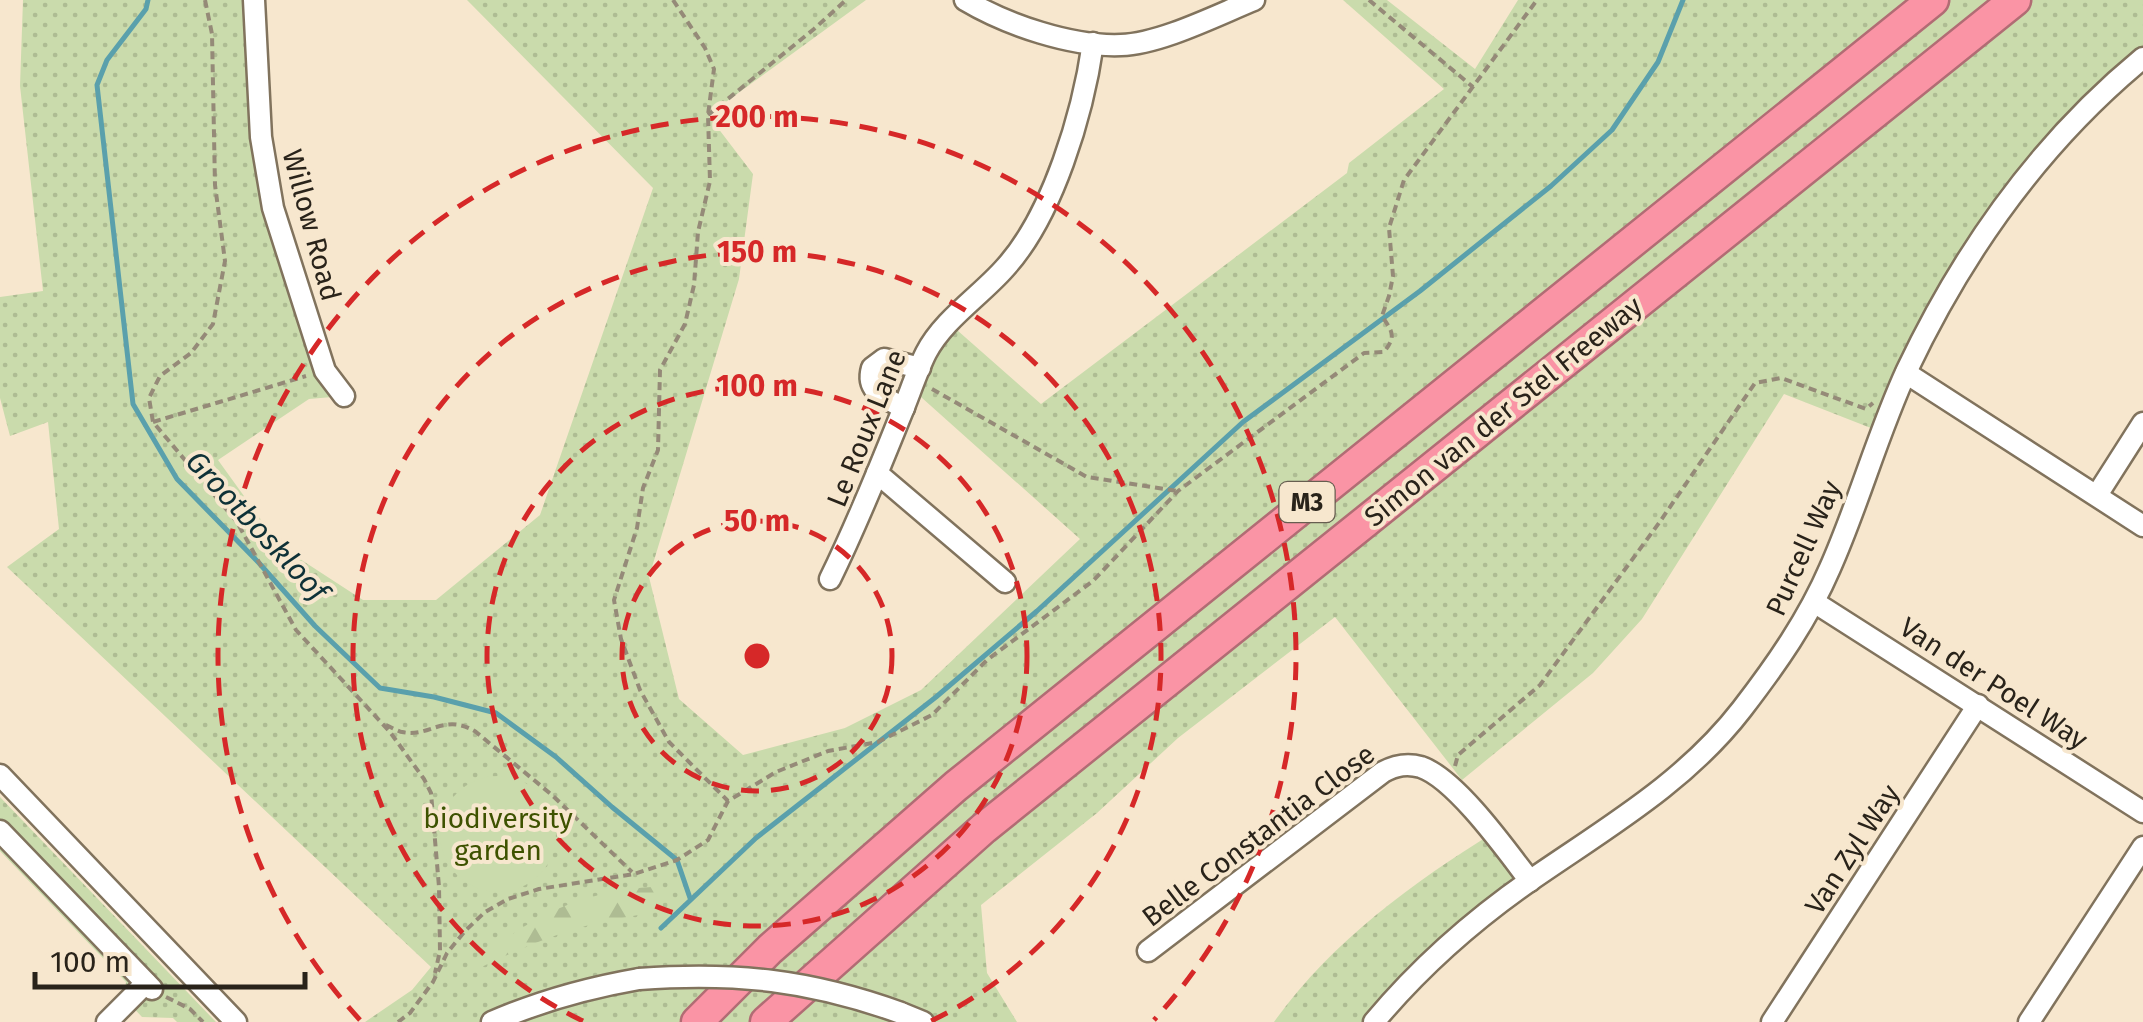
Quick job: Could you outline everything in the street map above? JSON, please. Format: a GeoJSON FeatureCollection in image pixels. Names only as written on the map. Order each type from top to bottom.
{"type":"FeatureCollection","features":[{"type":"Feature","properties":{"kind":"highway","name":"Simon van der Stel Freeway"},"geometry":{"type":"LineString","coordinates":[[697,1022],[797,925],[956,786],[1933,0]]}},
{"type":"Feature","properties":{"kind":"highway","name":"Simon van der Stel Freeway"},"geometry":{"type":"LineString","coordinates":[[766,1022],[984,828],[2015,0]]}},
{"type":"Feature","properties":{"kind":"highway"},"geometry":{"type":"LineString","coordinates":[[1934,66],[1994,32],[2038,0]]}},
{"type":"Feature","properties":{"kind":"street","name":"Willow Road"},"geometry":{"type":"LineString","coordinates":[[254,0],[261,137],[273,208],[325,371],[344,396]]}},
{"type":"Feature","properties":{"kind":"street"},"geometry":{"type":"LineString","coordinates":[[965,0],[1010,22],[1043,32],[1123,45],[1150,40],[1254,0]]}},
{"type":"Feature","properties":{"kind":"street","name":"Le Roux Lane"},"geometry":{"type":"LineString","coordinates":[[830,579],[854,531],[927,350],[1007,267],[1032,230],[1078,120],[1093,43]]}},
{"type":"Feature","properties":{"kind":"street","name":"Purcell Way"},"geometry":{"type":"LineString","coordinates":[[1374,1022],[1405,985],[1464,930],[1621,821],[1688,768],[1740,713],[1814,602],[1906,373],[1957,278],[2022,181],[2085,111],[2143,58]]}},
{"type":"Feature","properties":{"kind":"street"},"geometry":{"type":"LineString","coordinates":[[904,408],[872,388],[872,368],[884,359],[918,374]]}},
{"type":"Feature","properties":{"kind":"street"},"geometry":{"type":"LineString","coordinates":[[1906,373],[2143,526]]}},
{"type":"Feature","properties":{"kind":"street"},"geometry":{"type":"LineString","coordinates":[[2097,495],[2143,422]]}},
{"type":"Feature","properties":{"kind":"street"},"geometry":{"type":"LineString","coordinates":[[877,473],[1006,582]]}},
{"type":"Feature","properties":{"kind":"street","name":"Van der Poel Way"},"geometry":{"type":"LineString","coordinates":[[1814,602],[2143,812]]}},
{"type":"Feature","properties":{"kind":"street","name":"Van Zyl Way"},"geometry":{"type":"LineString","coordinates":[[1772,1022],[1978,705]]}},
{"type":"Feature","properties":{"kind":"street","name":"Belle Constantia Close"},"geometry":{"type":"LineString","coordinates":[[1148,951],[1395,766],[1417,766],[1447,784],[1494,833],[1530,881]]}},
{"type":"Feature","properties":{"kind":"street"},"geometry":{"type":"LineString","coordinates":[[0,775],[236,1022]]}},
{"type":"Feature","properties":{"kind":"street"},"geometry":{"type":"LineString","coordinates":[[0,830],[149,986],[107,1022]]}},
{"type":"Feature","properties":{"kind":"street"},"geometry":{"type":"LineString","coordinates":[[2029,1022],[2143,847]]}},
{"type":"Feature","properties":{"kind":"street"},"geometry":{"type":"LineString","coordinates":[[492,1022],[571,992],[688,976],[754,977],[819,988],[923,1022]]}},
{"type":"Feature","properties":{"kind":"path"},"geometry":{"type":"LineString","coordinates":[[206,0],[212,34],[215,185],[225,261],[213,324],[191,353],[160,376],[149,398],[152,422],[238,522],[296,630],[382,723],[431,793],[440,919],[440,951],[433,982]]}},
{"type":"Feature","properties":{"kind":"path"},"geometry":{"type":"LineString","coordinates":[[674,0],[705,48],[714,70],[708,115],[710,180],[685,324],[660,370],[658,450],[643,488],[637,528],[614,600],[620,639],[640,690],[669,742],[728,801]]}},
{"type":"Feature","properties":{"kind":"path"},"geometry":{"type":"LineString","coordinates":[[708,115],[846,0]]}},
{"type":"Feature","properties":{"kind":"path"},"geometry":{"type":"LineString","coordinates":[[1369,0],[1473,87]]}},
{"type":"Feature","properties":{"kind":"path"},"geometry":{"type":"LineString","coordinates":[[398,1022],[410,1013],[433,982],[447,953],[485,912],[539,888],[634,874],[677,860],[708,840],[728,801],[776,772],[828,751],[878,742],[932,715],[987,660],[1092,581],[1178,491],[1364,353],[1384,352],[1392,342],[1392,332],[1382,316],[1393,276],[1390,228],[1404,180],[1537,0]]}},
{"type":"Feature","properties":{"kind":"path"},"geometry":{"type":"LineString","coordinates":[[152,422],[325,371]]}},
{"type":"Feature","properties":{"kind":"path"},"geometry":{"type":"LineString","coordinates":[[1447,784],[1458,755],[1540,686],[1756,384],[1781,378],[1866,409],[1906,373]]}},
{"type":"Feature","properties":{"kind":"path"},"geometry":{"type":"LineString","coordinates":[[918,374],[1087,478],[1178,491]]}},
{"type":"Feature","properties":{"kind":"path"},"geometry":{"type":"LineString","coordinates":[[382,723],[404,733],[424,732],[440,724],[464,724],[552,795],[634,874]]}},
{"type":"Feature","properties":{"kind":"path"},"geometry":{"type":"LineString","coordinates":[[149,986],[190,1009],[203,1022]]}},
{"type":"Feature","properties":{"kind":"green space"},"geometry":{"type":"Polygon","coordinates":[[[23,0],[254,0],[273,208],[344,396],[309,399],[218,460],[280,546],[363,600],[436,600],[540,515],[653,188],[467,0],[866,0],[708,115],[753,174],[739,279],[649,577],[679,699],[743,755],[845,728],[921,690],[1080,539],[912,389],[949,323],[1041,404],[1347,173],[1349,163],[1444,89],[1343,0],[1387,0],[1475,69],[1518,0],[2143,0],[2143,58],[1994,220],[1881,432],[1784,394],[1642,619],[1593,673],[1462,780],[1335,617],[1178,738],[1097,813],[981,905],[987,973],[1017,1022],[365,1022],[412,990],[431,967],[7,567],[59,529],[48,422],[10,436],[0,398],[0,297],[43,291],[20,86],[23,0]]]}},
{"type":"Feature","properties":{"kind":"green space","name":"biodiversity garden"},"geometry":{"type":"Polygon","coordinates":[[[498,776],[520,780],[539,793],[552,812],[556,834],[552,856],[539,875],[520,888],[498,892],[476,888],[457,875],[444,856],[440,834],[444,812],[457,793],[476,780],[498,776]]]}},
{"type":"Feature","properties":{"kind":"green space"},"geometry":{"type":"Polygon","coordinates":[[[0,797],[216,1022],[142,1017],[124,998],[126,982],[0,851],[0,797]]]}},
{"type":"Feature","properties":{"kind":"green space"},"geometry":{"type":"Polygon","coordinates":[[[1493,833],[1530,881],[1374,1022],[1274,1022],[1346,941],[1403,894],[1493,833]]]}},
{"type":"Feature","properties":{"kind":"green space"},"geometry":{"type":"Polygon","coordinates":[[[652,887],[663,892],[666,899],[658,911],[555,936],[458,979],[501,942],[546,914],[596,896],[652,887]]]}},
{"type":"Feature","properties":{"kind":"waterway","name":"Grootboskloof"},"geometry":{"type":"LineString","coordinates":[[148,0],[146,9],[107,60],[97,85],[133,404],[177,479],[315,626],[380,688],[496,713],[556,757],[677,860],[690,898]]}},
{"type":"Feature","properties":{"kind":"waterway"},"geometry":{"type":"LineString","coordinates":[[661,928],[756,838],[936,697],[1037,611],[1243,422],[1420,291],[1551,186],[1612,130],[1658,62],[1683,0]]}}]}
